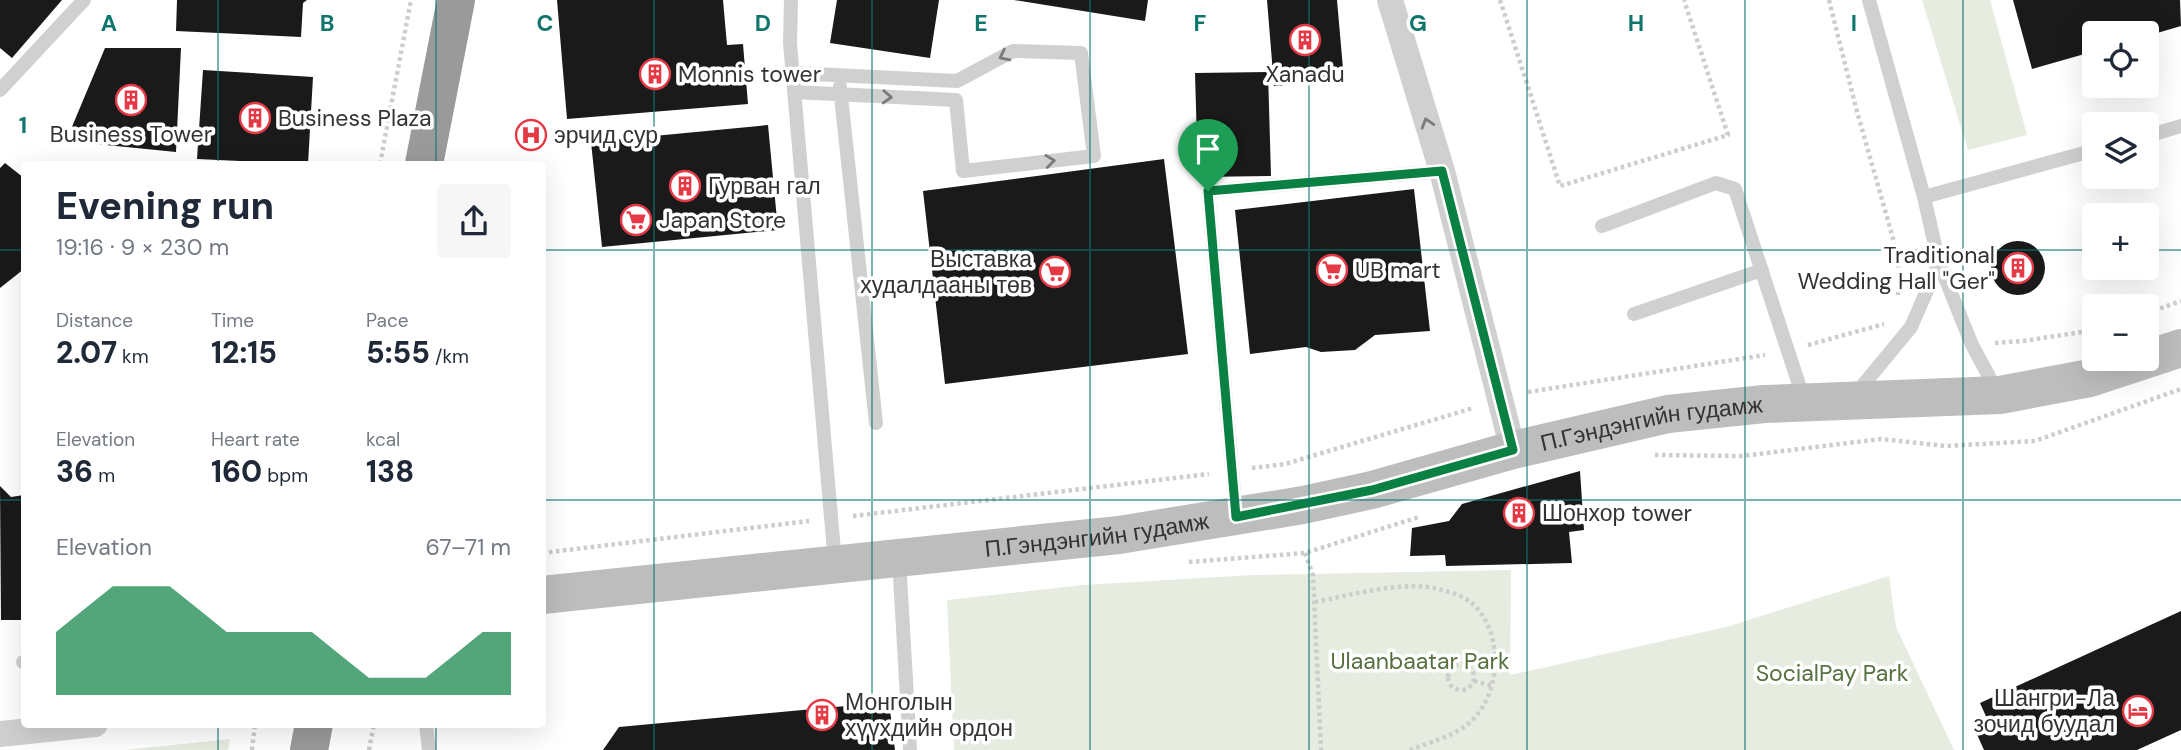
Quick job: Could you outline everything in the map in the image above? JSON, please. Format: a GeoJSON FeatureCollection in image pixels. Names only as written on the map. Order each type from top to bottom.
{"type":"FeatureCollection","features":[{"type":"Feature","properties":{"kind":"highway"},"geometry":{"type":"LineString","coordinates":[[425,161],[456,0]]}},
{"type":"Feature","properties":{"kind":"highway"},"geometry":{"type":"LineString","coordinates":[[309,750],[313,728]]}},
{"type":"Feature","properties":{"kind":"street"},"geometry":{"type":"LineString","coordinates":[[1390,0],[1442,171],[1513,450]]}},
{"type":"Feature","properties":{"kind":"street","name":"П.Гэндэнгийн гудамж"},"geometry":{"type":"LineString","coordinates":[[546,595],[1119,535],[1236,517],[1372,490],[1513,450],[1668,414],[1804,401],[2000,394],[2090,378],[2181,348]]}},
{"type":"Feature","properties":{"kind":"street"},"geometry":{"type":"LineString","coordinates":[[11,737],[69,728]]}},
{"type":"Feature","properties":{"kind":"lane"},"geometry":{"type":"LineString","coordinates":[[0,90],[83,0]]}},
{"type":"Feature","properties":{"kind":"lane"},"geometry":{"type":"LineString","coordinates":[[791,0],[790,43],[835,564]]}},
{"type":"Feature","properties":{"kind":"lane"},"geometry":{"type":"LineString","coordinates":[[1869,0],[1924,197],[1939,263],[1972,345],[2000,394]]}},
{"type":"Feature","properties":{"kind":"lane"},"geometry":{"type":"LineString","coordinates":[[793,74],[957,82],[1013,51],[1081,53],[1094,156],[963,171],[956,100],[794,92]]}},
{"type":"Feature","properties":{"kind":"lane"},"geometry":{"type":"LineString","coordinates":[[839,76],[876,422]]}},
{"type":"Feature","properties":{"kind":"lane"},"geometry":{"type":"LineString","coordinates":[[2159,132],[2181,126]]}},
{"type":"Feature","properties":{"kind":"lane"},"geometry":{"type":"LineString","coordinates":[[1924,197],[2082,154]]}},
{"type":"Feature","properties":{"kind":"lane"},"geometry":{"type":"LineString","coordinates":[[1236,517],[1208,191],[1442,171]]}},
{"type":"Feature","properties":{"kind":"lane"},"geometry":{"type":"LineString","coordinates":[[1602,226],[1716,183],[1735,189],[1804,401]]}},
{"type":"Feature","properties":{"kind":"lane"},"geometry":{"type":"LineString","coordinates":[[1851,400],[1911,327],[1939,263]]}},
{"type":"Feature","properties":{"kind":"lane"},"geometry":{"type":"LineString","coordinates":[[1634,314],[1762,270]]}},
{"type":"Feature","properties":{"kind":"lane"},"geometry":{"type":"LineString","coordinates":[[898,558],[910,750]]}},
{"type":"Feature","properties":{"kind":"lane"},"geometry":{"type":"LineString","coordinates":[[426,728],[429,750]]}},
{"type":"Feature","properties":{"kind":"path"},"geometry":{"type":"LineString","coordinates":[[381,161],[411,0]]}},
{"type":"Feature","properties":{"kind":"path"},"geometry":{"type":"LineString","coordinates":[[1500,0],[1560,186],[1728,135],[1684,0]]}},
{"type":"Feature","properties":{"kind":"path"},"geometry":{"type":"LineString","coordinates":[[1829,0],[1856,108]]}},
{"type":"Feature","properties":{"kind":"path"},"geometry":{"type":"LineString","coordinates":[[2159,309],[2181,302]]}},
{"type":"Feature","properties":{"kind":"path"},"geometry":{"type":"LineString","coordinates":[[1305,553],[1313,575],[1321,750]]}},
{"type":"Feature","properties":{"kind":"path"},"geometry":{"type":"LineString","coordinates":[[1315,602],[1411,586],[1442,589],[1471,602],[1487,621],[1495,674],[1488,699],[1475,718],[1455,732],[1410,750]]}},
{"type":"Feature","properties":{"kind":"path"},"geometry":{"type":"LineString","coordinates":[[1465,663],[1475,674],[1474,681],[1464,690],[1457,690],[1447,680],[1448,673],[1452,667],[1465,663]]}},
{"type":"Feature","properties":{"kind":"path"},"geometry":{"type":"LineString","coordinates":[[1474,681],[1492,685]]}},
{"type":"Feature","properties":{"kind":"path"},"geometry":{"type":"LineString","coordinates":[[252,750],[255,728]]}},
{"type":"Feature","properties":{"kind":"path"},"geometry":{"type":"LineString","coordinates":[[369,750],[373,728]]}},
{"type":"Feature","properties":{"kind":"green space"},"geometry":{"type":"Polygon","coordinates":[[[1922,0],[1990,0],[2027,135],[1968,150],[1922,0]]]}},
{"type":"Feature","properties":{"kind":"green space","name":"Ulaanbaatar Park"},"geometry":{"type":"Polygon","coordinates":[[[1511,570],[1510,675],[1726,627],[1889,576],[1896,627],[1954,750],[954,750],[947,600],[1083,585],[1253,575],[1511,570]]]}},
{"type":"Feature","properties":{"kind":"green space"},"geometry":{"type":"Polygon","coordinates":[[[230,739],[228,750],[125,750],[230,739]]]}},
{"type":"Feature","properties":{"kind":"building"},"geometry":{"type":"Polygon","coordinates":[[[0,0],[62,0],[12,58],[0,48],[0,0]]]}},
{"type":"Feature","properties":{"kind":"building"},"geometry":{"type":"Polygon","coordinates":[[[177,0],[307,0],[303,3],[301,37],[176,31],[177,0]]]}},
{"type":"Feature","properties":{"kind":"building","name":"Monnis tower"},"geometry":{"type":"Polygon","coordinates":[[[557,0],[723,0],[727,45],[743,44],[748,104],[567,119],[557,0]]]}},
{"type":"Feature","properties":{"kind":"building"},"geometry":{"type":"Polygon","coordinates":[[[837,0],[939,0],[930,58],[830,43],[837,0]]]}},
{"type":"Feature","properties":{"kind":"building"},"geometry":{"type":"Polygon","coordinates":[[[1014,0],[1148,0],[1145,21],[1014,0]]]}},
{"type":"Feature","properties":{"kind":"building","name":"Xanadu"},"geometry":{"type":"Polygon","coordinates":[[[1267,0],[1337,0],[1344,80],[1274,86],[1267,0]]]}},
{"type":"Feature","properties":{"kind":"building"},"geometry":{"type":"Polygon","coordinates":[[[2013,0],[2180,0],[2181,26],[2159,32],[2159,21],[2082,21],[2082,55],[2032,69],[2013,0]]]}},
{"type":"Feature","properties":{"kind":"building","name":"Business Tower"},"geometry":{"type":"Polygon","coordinates":[[[105,48],[181,48],[176,152],[66,141],[105,48]]]}},
{"type":"Feature","properties":{"kind":"building","name":"Business Plaza"},"geometry":{"type":"Polygon","coordinates":[[[203,70],[313,77],[308,161],[197,159],[203,70]]]}},
{"type":"Feature","properties":{"kind":"building"},"geometry":{"type":"Polygon","coordinates":[[[1268,72],[1271,176],[1198,177],[1195,73],[1268,72]]]}},
{"type":"Feature","properties":{"kind":"building","name":"Гурван гал"},"geometry":{"type":"Polygon","coordinates":[[[768,125],[778,230],[602,247],[591,142],[768,125]]]}},
{"type":"Feature","properties":{"kind":"building","name":"Выставка худалдааны төв"},"geometry":{"type":"Polygon","coordinates":[[[1164,159],[1188,354],[945,384],[923,191],[1164,159]]]}},
{"type":"Feature","properties":{"kind":"building"},"geometry":{"type":"Polygon","coordinates":[[[5,163],[21,176],[21,271],[0,288],[0,168],[5,163]]]}},
{"type":"Feature","properties":{"kind":"building","name":"UB mart"},"geometry":{"type":"Polygon","coordinates":[[[1414,189],[1430,331],[1375,335],[1355,350],[1321,352],[1306,347],[1250,354],[1235,210],[1414,189]]]}},
{"type":"Feature","properties":{"kind":"building","name":"Traditional Wedding Hall \"Ger\""},"geometry":{"type":"Polygon","coordinates":[[[2018,241],[2037,249],[2045,268],[2037,287],[2018,295],[1999,287],[1991,268],[1999,249],[2018,241]]]}},
{"type":"Feature","properties":{"kind":"building","name":"Шонхор tower"},"geometry":{"type":"Polygon","coordinates":[[[1580,471],[1584,530],[1569,532],[1572,563],[1446,566],[1445,555],[1410,556],[1412,528],[1449,521],[1462,504],[1580,471]]]}},
{"type":"Feature","properties":{"kind":"building"},"geometry":{"type":"Polygon","coordinates":[[[0,486],[11,497],[21,495],[21,620],[1,620],[0,486]]]}},
{"type":"Feature","properties":{"kind":"building","name":"Шангри-Ла зочид буудал"},"geometry":{"type":"Polygon","coordinates":[[[2181,611],[2181,730],[2137,750],[1984,750],[1975,730],[1989,723],[1980,703],[2181,611]]]}},
{"type":"Feature","properties":{"kind":"building","name":"Монголын хүүхдийн ордон"},"geometry":{"type":"Polygon","coordinates":[[[889,702],[895,750],[603,750],[619,727],[889,702]]]}},
{"type":"Feature","properties":{"kind":"place","name":"Xanadu"},"geometry":{"type":"Point","coordinates":[1305,40]}},
{"type":"Feature","properties":{"kind":"place","name":"Monnis tower"},"geometry":{"type":"Point","coordinates":[655,74]}},
{"type":"Feature","properties":{"kind":"place","name":"Business Tower"},"geometry":{"type":"Point","coordinates":[131,100]}},
{"type":"Feature","properties":{"kind":"place","name":"Business Plaza"},"geometry":{"type":"Point","coordinates":[255,118]}},
{"type":"Feature","properties":{"kind":"place","name":"эрчид сур"},"geometry":{"type":"Point","coordinates":[531,135]}},
{"type":"Feature","properties":{"kind":"place","name":"Гурван гал"},"geometry":{"type":"Point","coordinates":[685,186]}},
{"type":"Feature","properties":{"kind":"place","name":"Japan Store"},"geometry":{"type":"Point","coordinates":[636,220]}},
{"type":"Feature","properties":{"kind":"place","name":"Traditional Wedding Hall \"Ger\""},"geometry":{"type":"Point","coordinates":[2018,268]}},
{"type":"Feature","properties":{"kind":"place","name":"UB mart"},"geometry":{"type":"Point","coordinates":[1332,270]}},
{"type":"Feature","properties":{"kind":"place","name":"Выставка худалдааны төв"},"geometry":{"type":"Point","coordinates":[1055,272]}},
{"type":"Feature","properties":{"kind":"place","name":"Шонхор tower"},"geometry":{"type":"Point","coordinates":[1519,513]}},
{"type":"Feature","properties":{"kind":"place","name":"Шангри-Ла зочид буудал"},"geometry":{"type":"Point","coordinates":[2138,711]}},
{"type":"Feature","properties":{"kind":"place","name":"Монголын хүүхдийн ордон"},"geometry":{"type":"Point","coordinates":[822,715]}},
{"type":"Feature","properties":{"kind":"route"},"geometry":{"type":"LineString","coordinates":[[1442,171],[1513,450],[1372,490],[1236,517],[1208,191],[1442,171]]}},
{"type":"Feature","properties":{"kind":"park label","name":"SocialPay Park"},"geometry":{"type":"Point","coordinates":[1832,673]}}]}
